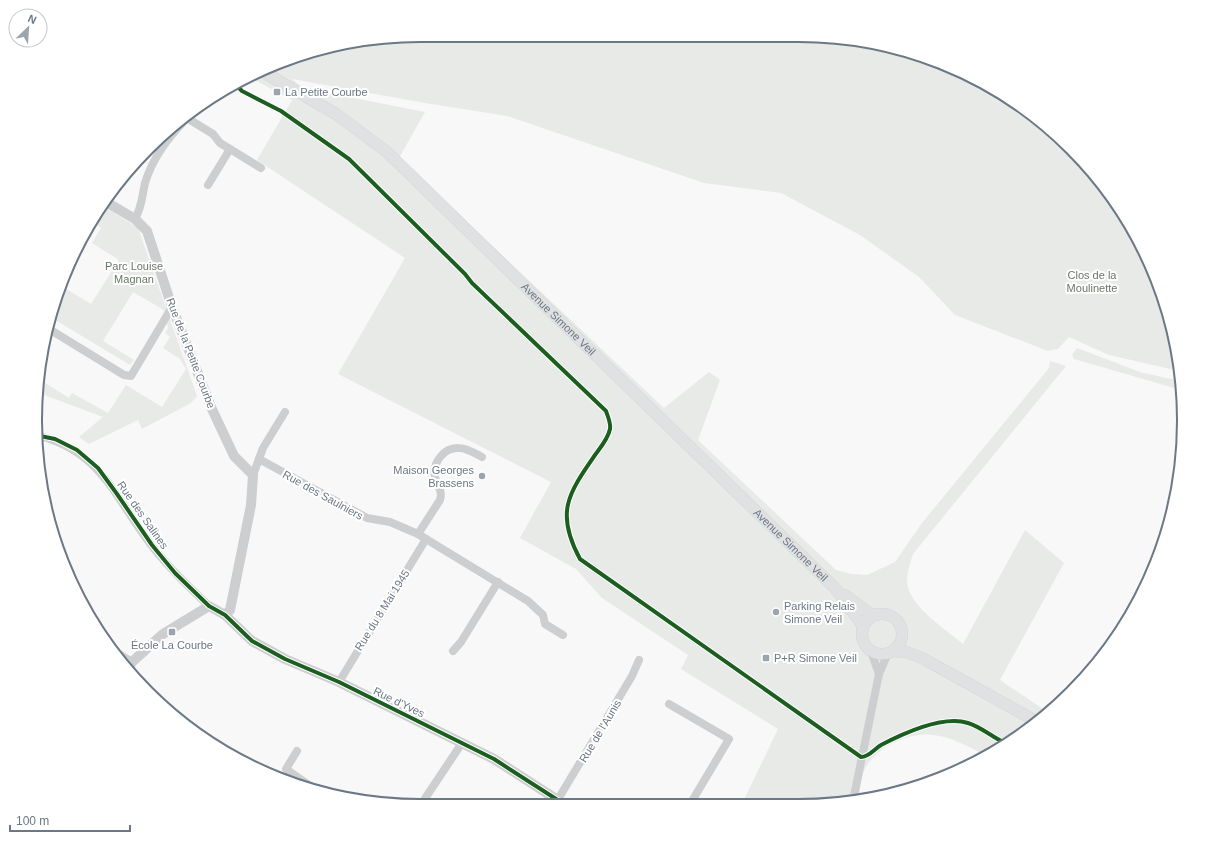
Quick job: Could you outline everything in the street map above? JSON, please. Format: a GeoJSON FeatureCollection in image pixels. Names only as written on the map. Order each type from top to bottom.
{"type":"FeatureCollection","features":[{"type":"Feature","properties":{"kind":"main road","name":"Avenue Simone Veil"},"geometry":{"type":"LineString","coordinates":[[268,75],[336,114],[387,152],[834,588]]}},
{"type":"Feature","properties":{"kind":"main road"},"geometry":{"type":"LineString","coordinates":[[834,588],[870,613],[886,615],[894,618],[900,626],[902,634],[922,658]]}},
{"type":"Feature","properties":{"kind":"main road"},"geometry":{"type":"LineString","coordinates":[[834,588],[861,623],[864,639],[870,649],[879,653],[906,652],[922,658],[1032,719]]}},
{"type":"Feature","properties":{"kind":"main road"},"geometry":{"type":"LineString","coordinates":[[863,630],[867,622],[877,615]]}},
{"type":"Feature","properties":{"kind":"main road"},"geometry":{"type":"LineString","coordinates":[[891,652],[899,645],[902,634]]}},
{"type":"Feature","properties":{"kind":"street"},"geometry":{"type":"LineString","coordinates":[[190,120],[213,134],[220,143],[261,168]]}},
{"type":"Feature","properties":{"kind":"street"},"geometry":{"type":"LineString","coordinates":[[134,219],[142,204],[145,184],[156,156],[168,139]]}},
{"type":"Feature","properties":{"kind":"street"},"geometry":{"type":"LineString","coordinates":[[208,185],[230,149]]}},
{"type":"Feature","properties":{"kind":"street","name":"Rue de la Petite Courbe"},"geometry":{"type":"LineString","coordinates":[[110,204],[134,219],[147,231],[172,307],[211,407],[234,456],[253,475]]}},
{"type":"Feature","properties":{"kind":"street"},"geometry":{"type":"LineString","coordinates":[[53,331],[124,375],[131,376],[172,307]]}},
{"type":"Feature","properties":{"kind":"street"},"geometry":{"type":"LineString","coordinates":[[226,615],[230,610],[251,505],[253,475],[263,448],[285,412]]}},
{"type":"Feature","properties":{"kind":"street","name":"Rue des Salines"},"geometry":{"type":"LineString","coordinates":[[43,437],[55,440],[77,450],[98,468],[152,545],[175,573],[209,606],[226,615]]}},
{"type":"Feature","properties":{"kind":"street"},"geometry":{"type":"LineString","coordinates":[[482,457],[468,450],[457,448],[447,450],[436,461],[434,469],[435,477],[442,494],[440,500],[418,534],[528,601],[543,615],[545,624],[563,635]]}},
{"type":"Feature","properties":{"kind":"street","name":"Rue des Saulniers"},"geometry":{"type":"LineString","coordinates":[[259,459],[367,518],[390,522],[418,534]]}},
{"type":"Feature","properties":{"kind":"street","name":"Rue du 8 Mai 1945"},"geometry":{"type":"LineString","coordinates":[[339,682],[426,539]]}},
{"type":"Feature","properties":{"kind":"street"},"geometry":{"type":"LineString","coordinates":[[453,652],[461,642],[498,582]]}},
{"type":"Feature","properties":{"kind":"street"},"geometry":{"type":"LineString","coordinates":[[131,665],[163,634],[209,606]]}},
{"type":"Feature","properties":{"kind":"street","name":"Rue d'Yves"},"geometry":{"type":"LineString","coordinates":[[226,615],[252,641],[285,659],[339,682],[462,743],[516,772],[551,799]]}},
{"type":"Feature","properties":{"kind":"street"},"geometry":{"type":"LineString","coordinates":[[870,649],[879,674]]}},
{"type":"Feature","properties":{"kind":"street"},"geometry":{"type":"LineString","coordinates":[[854,795],[879,674],[891,652]]}},
{"type":"Feature","properties":{"kind":"street","name":"Rue de l'Aunis"},"geometry":{"type":"LineString","coordinates":[[558,799],[632,676],[639,660]]}},
{"type":"Feature","properties":{"kind":"street"},"geometry":{"type":"LineString","coordinates":[[669,704],[729,739],[693,799]]}},
{"type":"Feature","properties":{"kind":"street"},"geometry":{"type":"LineString","coordinates":[[425,799],[462,743]]}},
{"type":"Feature","properties":{"kind":"street"},"geometry":{"type":"LineString","coordinates":[[297,751],[286,767],[286,770],[300,779]]}},
{"type":"Feature","properties":{"kind":"green space","name":"Clos de la Moulinette"},"geometry":{"type":"Polygon","coordinates":[[[420,42],[798,42],[848,45],[872,49],[920,62],[966,81],[1009,106],[1029,120],[1066,153],[1083,171],[1099,190],[1126,231],[1138,253],[1157,299],[1170,347],[1174,370],[1109,355],[1069,337],[1058,349],[1048,351],[955,315],[919,277],[860,235],[781,193],[704,183],[507,116],[292,79],[303,88],[425,112],[399,158],[664,408],[709,372],[720,380],[698,440],[836,570],[851,574],[867,575],[895,562],[922,523],[1049,368],[1050,361],[1066,366],[913,554],[907,579],[909,591],[914,600],[929,616],[963,644],[1025,530],[1064,563],[1000,680],[1043,709],[1009,735],[980,752],[954,740],[933,735],[914,736],[895,742],[872,759],[866,767],[861,779],[859,794],[823,798],[744,799],[778,729],[681,669],[688,655],[602,598],[576,569],[520,538],[551,482],[338,374],[405,258],[257,160],[292,100],[255,80],[299,62],[347,49],[371,45],[420,42]]]}},
{"type":"Feature","properties":{"kind":"green space","name":"Parc Louise Magnan"},"geometry":{"type":"Polygon","coordinates":[[[107,208],[138,228],[197,396],[191,403],[142,429],[138,420],[89,444],[79,437],[103,417],[43,395],[44,382],[69,398],[72,393],[108,413],[126,385],[162,407],[186,369],[180,359],[163,348],[170,337],[165,333],[168,328],[164,310],[133,292],[103,341],[134,360],[130,365],[56,320],[66,289],[91,304],[119,260],[92,243],[101,228],[97,225],[107,208]]]}},
{"type":"Feature","properties":{"kind":"green space"},"geometry":{"type":"Polygon","coordinates":[[[1077,348],[1140,372],[1175,380],[1175,388],[1074,359],[1072,355],[1077,348]]]}},
{"type":"Feature","properties":{"kind":"cycle path"},"geometry":{"type":"LineString","coordinates":[[239,88],[281,111],[349,159],[465,274],[472,283],[606,411],[610,424],[608,436],[578,481],[568,504],[568,529],[572,543],[580,559],[861,757],[864,757],[881,745],[901,735],[924,726],[947,721],[968,723],[982,729],[1000,740]]}},
{"type":"Feature","properties":{"kind":"cycle path"},"geometry":{"type":"LineString","coordinates":[[43,437],[55,439],[77,450],[98,468],[152,545],[175,573],[209,606],[225,615],[252,641],[285,659],[339,682],[494,759],[556,799]]}},
{"type":"Feature","properties":{"kind":"place","name":"La Petite Courbe"},"geometry":{"type":"Point","coordinates":[277,92]}},
{"type":"Feature","properties":{"kind":"place","name":"Maison Georges Brassens"},"geometry":{"type":"Point","coordinates":[482,476]}},
{"type":"Feature","properties":{"kind":"place","name":"Parking Relais Simone Veil"},"geometry":{"type":"Point","coordinates":[776,612]}},
{"type":"Feature","properties":{"kind":"place","name":"École La Courbe"},"geometry":{"type":"Point","coordinates":[172,632]}},
{"type":"Feature","properties":{"kind":"place","name":"P+R Simone Veil"},"geometry":{"type":"Point","coordinates":[766,658]}}]}
